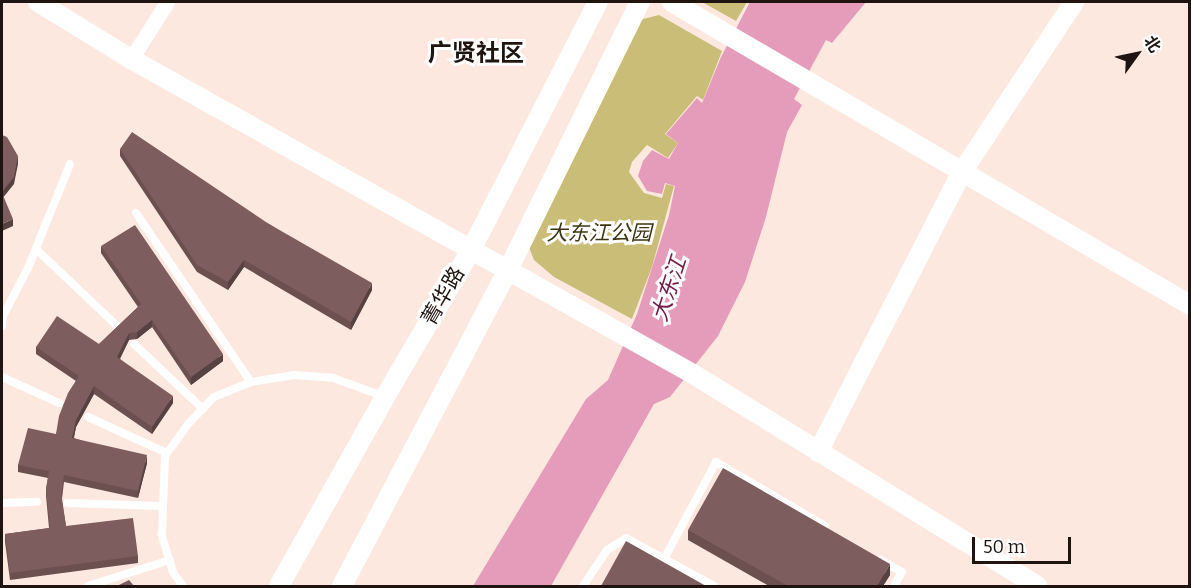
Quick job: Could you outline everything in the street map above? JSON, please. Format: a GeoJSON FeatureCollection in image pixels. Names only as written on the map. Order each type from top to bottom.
{"type":"FeatureCollection","features":[{"type":"Feature","properties":{"kind":"street"},"geometry":{"type":"LineString","coordinates":[[38,2],[131,59],[472,248],[507,272],[693,374],[1026,584]]}},
{"type":"Feature","properties":{"kind":"street"},"geometry":{"type":"LineString","coordinates":[[131,59],[167,2]]}},
{"type":"Feature","properties":{"kind":"street","name":"菁华路"},"geometry":{"type":"LineString","coordinates":[[279,586],[472,248],[598,2]]}},
{"type":"Feature","properties":{"kind":"street"},"geometry":{"type":"LineString","coordinates":[[342,586],[507,272],[640,2]]}},
{"type":"Feature","properties":{"kind":"street"},"geometry":{"type":"LineString","coordinates":[[672,2],[1190,305]]}},
{"type":"Feature","properties":{"kind":"street"},"geometry":{"type":"LineString","coordinates":[[818,452],[962,172],[1074,2]]}},
{"type":"Feature","properties":{"kind":"lane"},"geometry":{"type":"LineString","coordinates":[[2,326],[3,316],[36,249],[70,164]]}},
{"type":"Feature","properties":{"kind":"lane"},"geometry":{"type":"LineString","coordinates":[[135,213],[251,382]]}},
{"type":"Feature","properties":{"kind":"lane"},"geometry":{"type":"LineString","coordinates":[[36,249],[117,326]]}},
{"type":"Feature","properties":{"kind":"lane"},"geometry":{"type":"LineString","coordinates":[[134,344],[203,409]]}},
{"type":"Feature","properties":{"kind":"lane"},"geometry":{"type":"LineString","coordinates":[[183,586],[170,560],[162,535],[165,456],[214,397],[251,382],[294,375],[333,378],[385,397]]}},
{"type":"Feature","properties":{"kind":"lane"},"geometry":{"type":"LineString","coordinates":[[2,376],[58,403]]}},
{"type":"Feature","properties":{"kind":"lane"},"geometry":{"type":"LineString","coordinates":[[88,417],[167,453]]}},
{"type":"Feature","properties":{"kind":"lane"},"geometry":{"type":"LineString","coordinates":[[664,559],[716,462],[833,532]]}},
{"type":"Feature","properties":{"kind":"lane"},"geometry":{"type":"LineString","coordinates":[[2,503],[37,502]]}},
{"type":"Feature","properties":{"kind":"lane"},"geometry":{"type":"LineString","coordinates":[[67,503],[163,506]]}},
{"type":"Feature","properties":{"kind":"lane"},"geometry":{"type":"LineString","coordinates":[[584,586],[607,550],[626,538],[714,586]]}},
{"type":"Feature","properties":{"kind":"lane"},"geometry":{"type":"LineString","coordinates":[[873,555],[902,572],[894,586]]}},
{"type":"Feature","properties":{"kind":"lane"},"geometry":{"type":"LineString","coordinates":[[88,586],[170,560]]}},
{"type":"Feature","properties":{"kind":"green space"},"geometry":{"type":"Polygon","coordinates":[[[702,2],[747,2],[736,21],[702,2]]]}},
{"type":"Feature","properties":{"kind":"green space","name":"大东江公园"},"geometry":{"type":"Polygon","coordinates":[[[659,15],[722,51],[703,100],[697,96],[665,134],[678,143],[668,158],[647,145],[632,162],[629,172],[644,193],[662,198],[666,184],[674,186],[652,267],[632,319],[554,277],[534,260],[527,242],[631,29],[643,19],[659,15]]]}},
{"type":"Feature","properties":{"kind":"water","name":"大东江"},"geometry":{"type":"Polygon","coordinates":[[[750,2],[866,2],[832,43],[826,40],[794,99],[802,105],[787,132],[766,217],[745,282],[718,336],[670,397],[654,404],[551,586],[473,586],[586,399],[608,380],[637,314],[669,215],[675,186],[665,183],[662,194],[647,191],[638,176],[643,161],[652,150],[669,159],[678,143],[666,134],[697,98],[702,103],[721,57],[750,2]]]}},
{"type":"Feature","properties":{"kind":"building"},"geometry":{"type":"Polygon","coordinates":[[[132,132],[269,224],[372,283],[351,322],[244,260],[228,282],[197,265],[120,149],[132,132]]]}},
{"type":"Feature","properties":{"kind":"building"},"geometry":{"type":"Polygon","coordinates":[[[2,135],[7,137],[18,156],[14,177],[2,192],[2,135]]]}},
{"type":"Feature","properties":{"kind":"building"},"geometry":{"type":"Polygon","coordinates":[[[2,193],[13,219],[2,224],[2,193]]]}},
{"type":"Feature","properties":{"kind":"building"},"geometry":{"type":"Polygon","coordinates":[[[135,225],[223,354],[191,377],[152,320],[137,332],[129,333],[117,357],[173,396],[152,427],[94,386],[76,420],[72,438],[147,455],[138,491],[64,475],[61,496],[66,526],[133,518],[138,556],[10,573],[5,534],[50,528],[46,489],[49,471],[18,465],[28,428],[56,434],[59,416],[68,393],[79,376],[36,347],[57,316],[99,344],[141,304],[101,246],[135,225]]]}},
{"type":"Feature","properties":{"kind":"building"},"geometry":{"type":"Polygon","coordinates":[[[723,468],[890,564],[877,586],[788,586],[688,530],[723,468]]]}},
{"type":"Feature","properties":{"kind":"building"},"geometry":{"type":"Polygon","coordinates":[[[626,541],[706,586],[601,586],[626,541]]]}},
{"type":"Feature","properties":{"kind":"building"},"geometry":{"type":"Polygon","coordinates":[[[129,580],[134,586],[117,586],[129,580]]]}},
{"type":"Feature","properties":{"kind":"district","name":"广贤社区"},"geometry":{"type":"Point","coordinates":[476,54]}}]}
